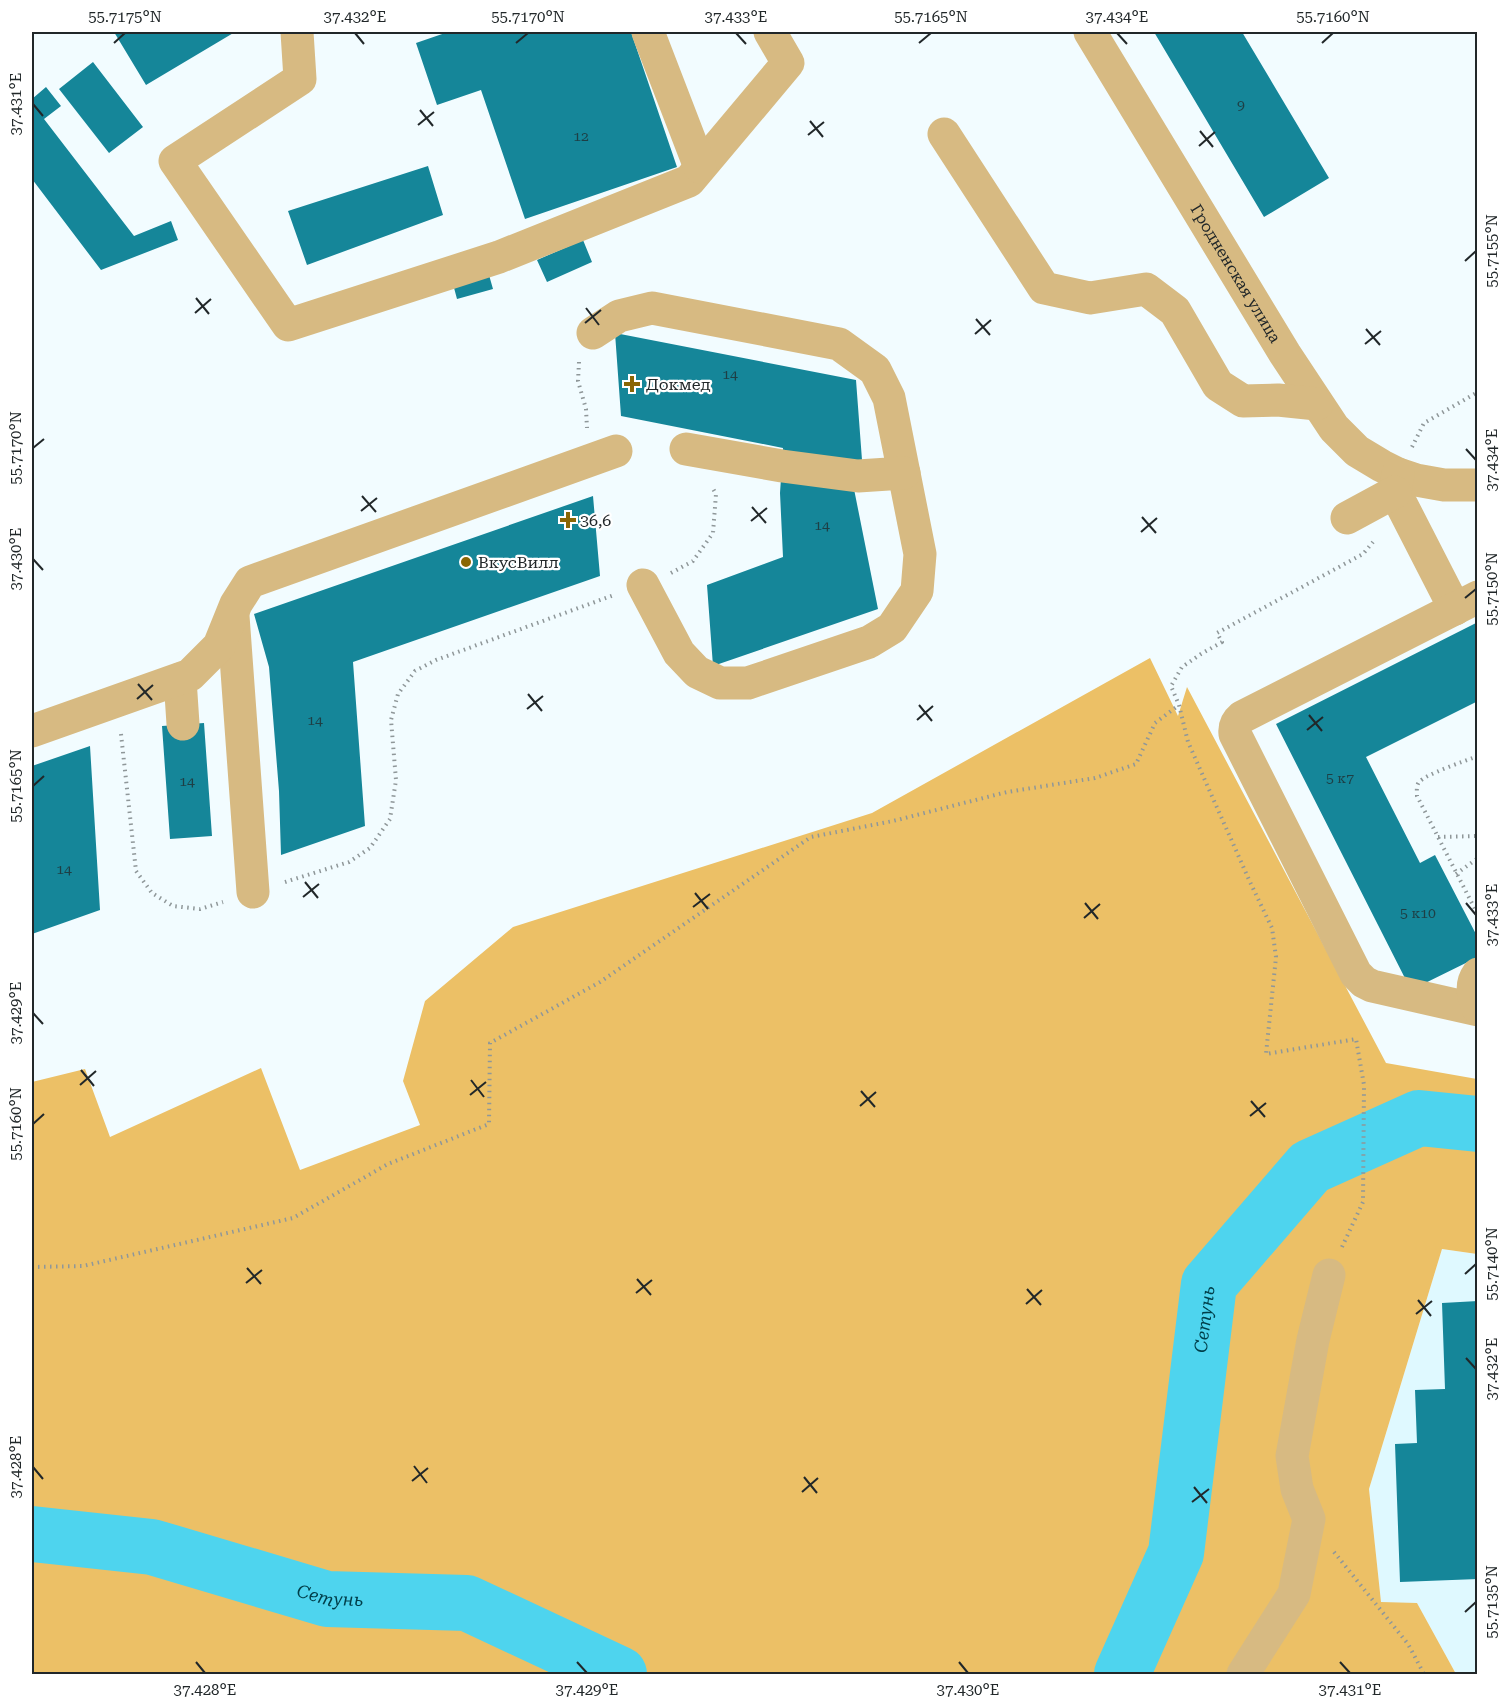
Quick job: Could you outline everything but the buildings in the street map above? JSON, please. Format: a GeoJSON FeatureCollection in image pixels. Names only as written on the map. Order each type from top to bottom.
{"type":"FeatureCollection","features":[{"type":"Feature","properties":{"kind":"street"},"geometry":{"type":"LineString","coordinates":[[297,32],[300,79],[175,161],[288,325],[498,257],[689,181],[788,63],[770,32]]}},
{"type":"Feature","properties":{"kind":"street"},"geometry":{"type":"LineString","coordinates":[[648,32],[700,167]]}},
{"type":"Feature","properties":{"kind":"street","name":"Гродненская улица"},"geometry":{"type":"LineString","coordinates":[[1090,32],[1317,404],[1334,428],[1357,450],[1403,482]]}},
{"type":"Feature","properties":{"kind":"street"},"geometry":{"type":"LineString","coordinates":[[944,134],[1044,288],[1090,298],[1146,289],[1175,311],[1218,385],[1243,401],[1278,400],[1317,404]]}},
{"type":"Feature","properties":{"kind":"street"},"geometry":{"type":"LineString","coordinates":[[593,333],[619,316],[652,308],[839,344],[875,370],[889,398],[920,554],[917,591],[892,628],[869,642],[748,683],[720,683],[697,672],[679,653],[642,585]]}},
{"type":"Feature","properties":{"kind":"street"},"geometry":{"type":"LineString","coordinates":[[686,449],[782,466],[858,476],[904,473]]}},
{"type":"Feature","properties":{"kind":"street"},"geometry":{"type":"LineString","coordinates":[[32,730],[190,675],[219,646],[233,611],[250,582],[616,451]]}},
{"type":"Feature","properties":{"kind":"street"},"geometry":{"type":"LineString","coordinates":[[1403,482],[1466,603],[1242,717],[1237,721],[1234,729],[1356,974],[1372,986],[1478,1009]]}},
{"type":"Feature","properties":{"kind":"street"},"geometry":{"type":"LineString","coordinates":[[1347,518],[1403,482],[1478,485]]}},
{"type":"Feature","properties":{"kind":"street"},"geometry":{"type":"LineString","coordinates":[[233,611],[253,892]]}},
{"type":"Feature","properties":{"kind":"street"},"geometry":{"type":"LineString","coordinates":[[180,679],[183,724]]}},
{"type":"Feature","properties":{"kind":"street"},"geometry":{"type":"LineString","coordinates":[[1478,974],[1474,978],[1472,995],[1478,1009]]}},
{"type":"Feature","properties":{"kind":"street"},"geometry":{"type":"LineString","coordinates":[[1243,1674],[1294,1594],[1309,1519],[1297,1489],[1292,1456],[1313,1340],[1329,1275]]}},
{"type":"Feature","properties":{"kind":"path"},"geometry":{"type":"LineString","coordinates":[[574,466],[587,433],[586,409],[578,381],[579,358],[593,333]]}},
{"type":"Feature","properties":{"kind":"path"},"geometry":{"type":"LineString","coordinates":[[1403,482],[1424,423],[1478,392]]}},
{"type":"Feature","properties":{"kind":"path"},"geometry":{"type":"LineString","coordinates":[[117,700],[136,871],[152,893],[173,906],[200,909],[349,862],[370,848],[390,819],[396,780],[391,720],[398,694],[415,671],[436,660],[659,579],[693,561],[713,533],[716,494],[699,462],[686,449]]}},
{"type":"Feature","properties":{"kind":"path"},"geometry":{"type":"LineString","coordinates":[[1329,1275],[1363,1202],[1364,1085],[1356,1039],[1266,1054],[1276,957],[1272,928],[1188,742],[1179,705],[1171,686],[1182,667],[1222,642],[1217,633],[1363,554]]}},
{"type":"Feature","properties":{"kind":"path"},"geometry":{"type":"LineString","coordinates":[[32,1267],[83,1266],[293,1218],[388,1164],[489,1124],[490,1043],[600,982],[811,837],[893,821],[1006,792],[1095,778],[1136,764],[1155,723],[1179,705]]}},
{"type":"Feature","properties":{"kind":"path"},"geometry":{"type":"LineString","coordinates":[[1477,758],[1428,776],[1420,781],[1416,788],[1417,796],[1478,915]]}},
{"type":"Feature","properties":{"kind":"path"},"geometry":{"type":"LineString","coordinates":[[1438,837],[1478,836]]}},
{"type":"Feature","properties":{"kind":"path"},"geometry":{"type":"LineString","coordinates":[[1456,874],[1478,858]]}},
{"type":"Feature","properties":{"kind":"path"},"geometry":{"type":"LineString","coordinates":[[1309,1519],[1408,1644],[1424,1674]]}},
{"type":"Feature","properties":{"kind":"shaded area"},"geometry":{"type":"Polygon","coordinates":[[[1150,658],[1178,716],[1187,687],[1386,1063],[1477,1079],[1477,1254],[1442,1249],[1369,1489],[1381,1602],[1417,1603],[1456,1674],[32,1674],[32,1082],[85,1069],[110,1137],[261,1068],[300,1170],[420,1125],[403,1081],[425,1001],[513,927],[872,813],[1150,658]]]}},
{"type":"Feature","properties":{"kind":"shaded area"},"geometry":{"type":"Polygon","coordinates":[[[1442,1249],[1477,1254],[1477,1674],[1456,1674],[1417,1603],[1381,1603],[1369,1489],[1442,1249]]]}},
{"type":"Feature","properties":{"kind":"waterway","name":"Сетунь"},"geometry":{"type":"LineString","coordinates":[[1122,1674],[1176,1553],[1209,1284],[1310,1167],[1419,1118],[1478,1124]]}},
{"type":"Feature","properties":{"kind":"waterway","name":"Сетунь"},"geometry":{"type":"LineString","coordinates":[[32,1534],[152,1547],[327,1599],[467,1603],[619,1674]]}},
{"type":"Feature","properties":{"kind":"place","name":"Докмед"},"geometry":{"type":"Point","coordinates":[632,384]}},
{"type":"Feature","properties":{"kind":"place","name":"36,6"},"geometry":{"type":"Point","coordinates":[568,520]}},
{"type":"Feature","properties":{"kind":"place","name":"ВкусВилл"},"geometry":{"type":"Point","coordinates":[466,562]}}]}
